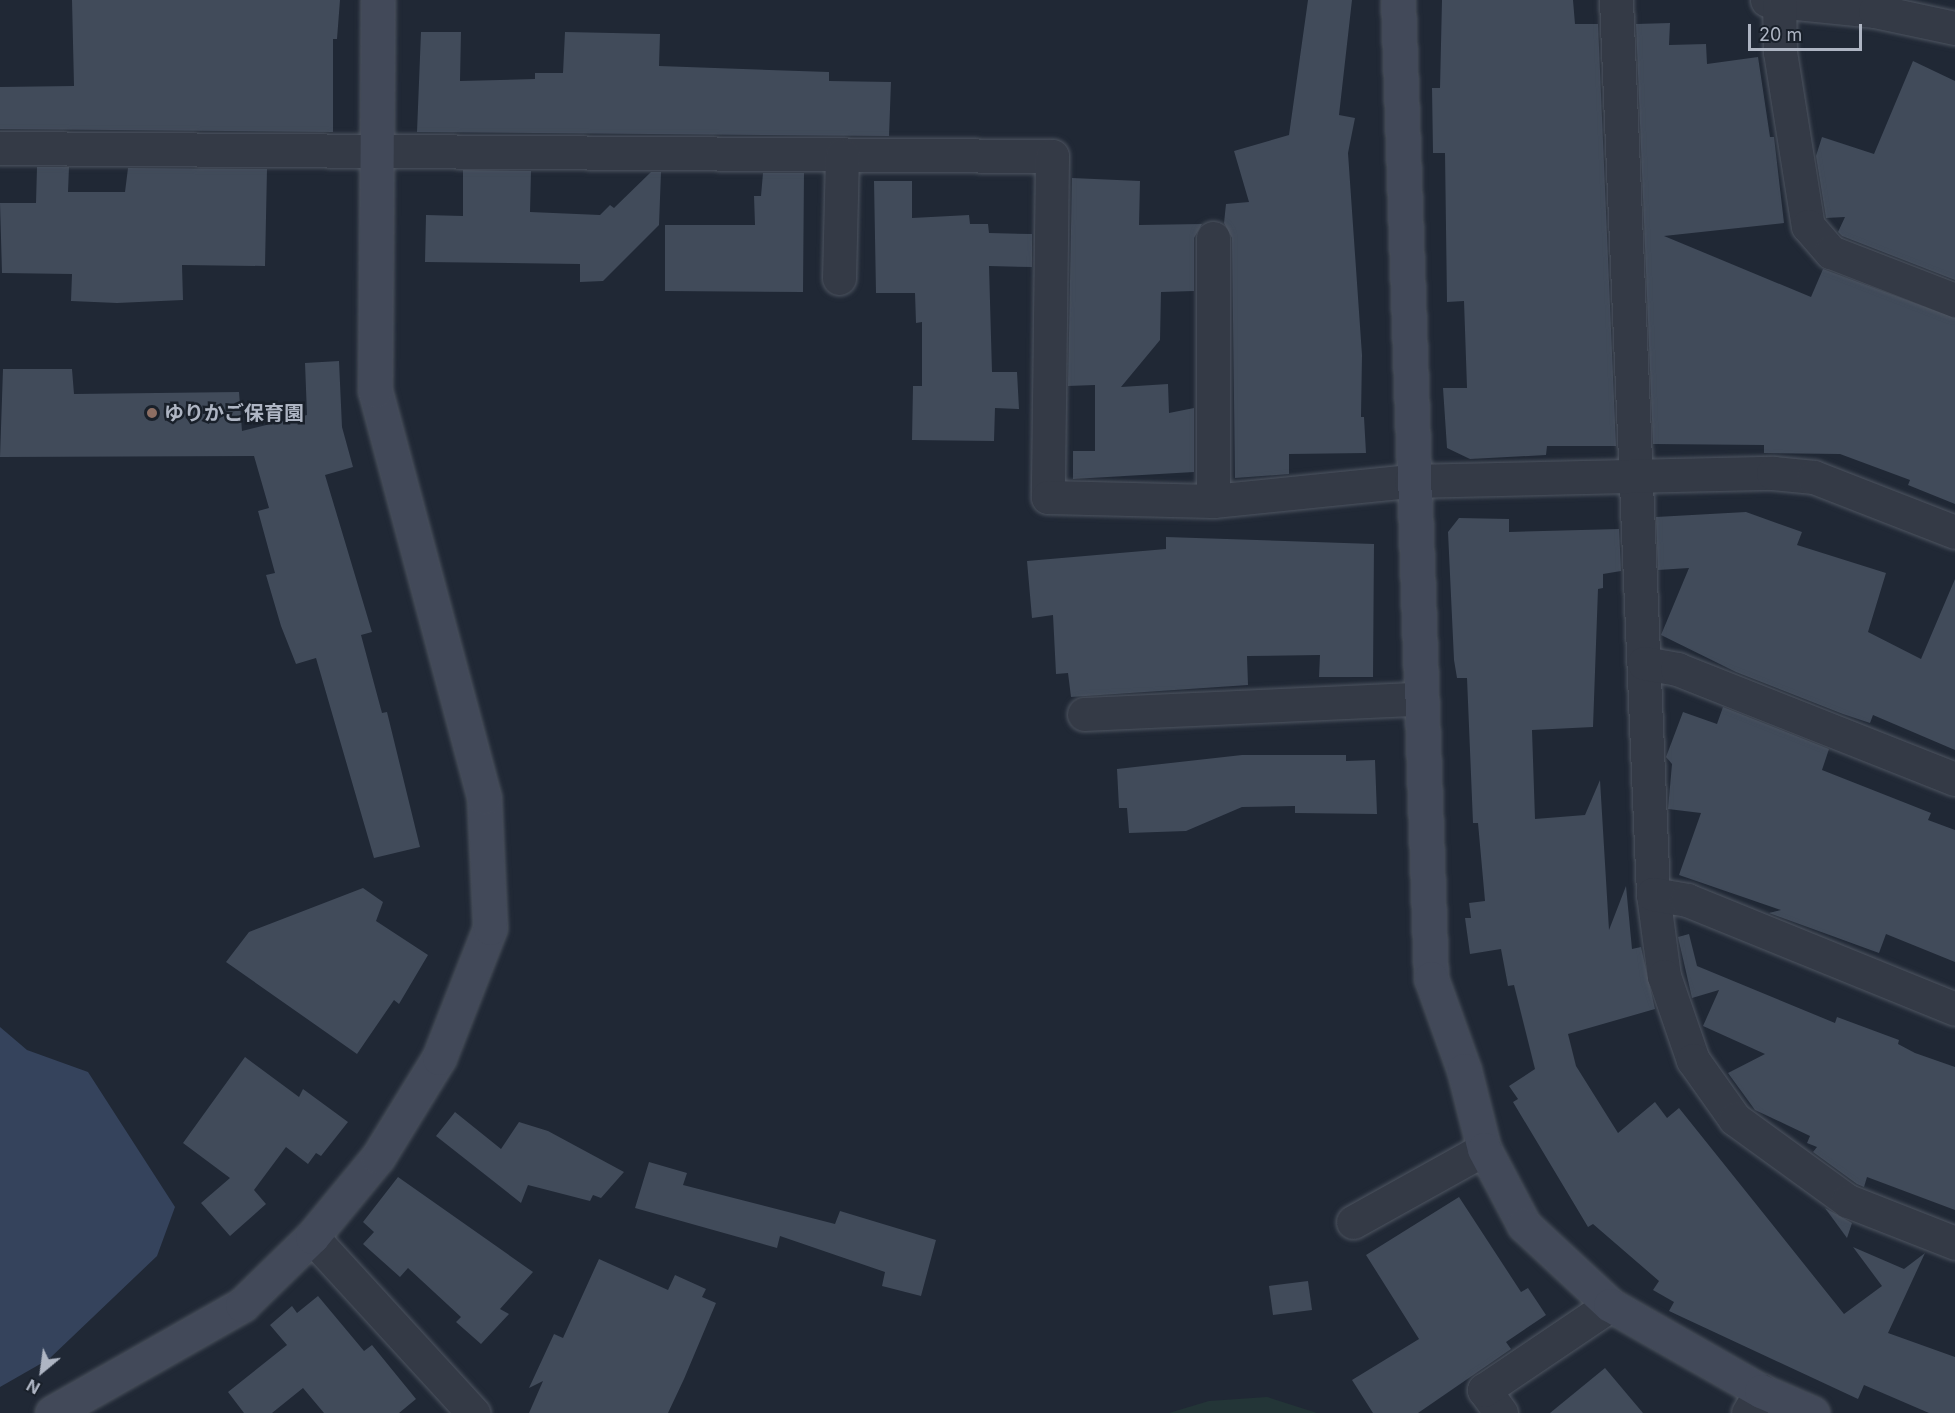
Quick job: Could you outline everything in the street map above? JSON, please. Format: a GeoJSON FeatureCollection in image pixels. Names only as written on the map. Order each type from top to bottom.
{"type":"FeatureCollection","features":[{"type":"Feature","properties":{"kind":"street"},"geometry":{"type":"LineString","coordinates":[[51,1413],[242,1305],[312,1237],[378,1157],[440,1058],[490,928],[484,797],[375,391],[378,0]]}},
{"type":"Feature","properties":{"kind":"street"},"geometry":{"type":"LineString","coordinates":[[1398,0],[1418,699],[1431,978],[1464,1070],[1484,1149],[1524,1225],[1610,1305],[1754,1402],[1812,1413]]}},
{"type":"Feature","properties":{"kind":"street"},"geometry":{"type":"LineString","coordinates":[[1616,0],[1633,480],[1644,663],[1653,894],[1664,976],[1693,1060],[1735,1119],[1848,1201],[1955,1244]]}},
{"type":"Feature","properties":{"kind":"street"},"geometry":{"type":"LineString","coordinates":[[1955,28],[1875,11],[1775,1],[1780,52],[1808,226],[1831,252],[1955,300]]}},
{"type":"Feature","properties":{"kind":"street"},"geometry":{"type":"LineString","coordinates":[[0,148],[1052,156],[1048,497],[1213,501],[1411,481],[1633,480],[1773,473],[1814,477],[1955,532]]}},
{"type":"Feature","properties":{"kind":"street"},"geometry":{"type":"LineString","coordinates":[[839,278],[842,155]]}},
{"type":"Feature","properties":{"kind":"street"},"geometry":{"type":"LineString","coordinates":[[1213,238],[1213,501]]}},
{"type":"Feature","properties":{"kind":"street"},"geometry":{"type":"LineString","coordinates":[[1644,663],[1677,669],[1955,779]]}},
{"type":"Feature","properties":{"kind":"street"},"geometry":{"type":"LineString","coordinates":[[1084,714],[1418,699]]}},
{"type":"Feature","properties":{"kind":"street"},"geometry":{"type":"LineString","coordinates":[[1653,894],[1687,900],[1955,1009]]}},
{"type":"Feature","properties":{"kind":"street"},"geometry":{"type":"LineString","coordinates":[[1353,1222],[1484,1149]]}},
{"type":"Feature","properties":{"kind":"street"},"geometry":{"type":"LineString","coordinates":[[312,1237],[473,1413]]}},
{"type":"Feature","properties":{"kind":"street"},"geometry":{"type":"LineString","coordinates":[[1501,1413],[1484,1390],[1610,1305]]}},
{"type":"Feature","properties":{"kind":"shaded area"},"geometry":{"type":"Polygon","coordinates":[[[1267,1397],[1317,1413],[1169,1413],[1209,1401],[1267,1397]]]}},
{"type":"Feature","properties":{"kind":"water"},"geometry":{"type":"Polygon","coordinates":[[[0,1027],[27,1050],[88,1072],[175,1207],[157,1256],[49,1359],[0,1387],[0,1027]]]}},
{"type":"Feature","properties":{"kind":"building"},"geometry":{"type":"Polygon","coordinates":[[[72,0],[340,0],[337,39],[333,39],[333,132],[0,129],[0,87],[74,86],[72,0]]]}},
{"type":"Feature","properties":{"kind":"building"},"geometry":{"type":"Polygon","coordinates":[[[1308,0],[1352,0],[1339,115],[1355,118],[1348,153],[1362,355],[1361,417],[1364,417],[1366,453],[1289,454],[1289,474],[1235,478],[1232,238],[1224,223],[1226,204],[1249,202],[1234,151],[1289,135],[1308,0]]]}},
{"type":"Feature","properties":{"kind":"building"},"geometry":{"type":"Polygon","coordinates":[[[1442,0],[1573,0],[1575,24],[1598,24],[1616,446],[1547,446],[1546,455],[1470,459],[1447,448],[1443,388],[1467,388],[1464,301],[1447,302],[1445,153],[1433,153],[1432,88],[1440,88],[1442,0]]]}},
{"type":"Feature","properties":{"kind":"building"},"geometry":{"type":"Polygon","coordinates":[[[1670,23],[1669,45],[1706,44],[1707,64],[1758,57],[1770,137],[1774,137],[1784,223],[1664,236],[1811,297],[1823,269],[1955,318],[1955,504],[1908,485],[1910,480],[1840,454],[1764,453],[1764,445],[1653,444],[1636,24],[1670,23]]]}},
{"type":"Feature","properties":{"kind":"building"},"geometry":{"type":"Polygon","coordinates":[[[421,32],[461,32],[460,81],[535,79],[535,73],[563,73],[565,32],[660,34],[659,66],[829,72],[829,81],[891,82],[889,136],[417,132],[421,32]]]}},
{"type":"Feature","properties":{"kind":"building"},"geometry":{"type":"Polygon","coordinates":[[[1913,61],[1955,81],[1955,280],[1842,236],[1838,232],[1845,217],[1826,218],[1816,156],[1822,137],[1874,154],[1913,61]]]}},
{"type":"Feature","properties":{"kind":"building"},"geometry":{"type":"Polygon","coordinates":[[[37,167],[69,167],[68,192],[125,192],[128,168],[267,169],[265,266],[182,265],[183,300],[117,303],[71,301],[72,274],[2,273],[0,203],[36,203],[37,167]]]}},
{"type":"Feature","properties":{"kind":"building"},"geometry":{"type":"Polygon","coordinates":[[[463,170],[531,171],[530,212],[600,215],[610,205],[614,208],[651,172],[661,172],[659,225],[603,281],[580,282],[580,264],[425,262],[426,215],[463,216],[463,170]]]}},
{"type":"Feature","properties":{"kind":"building"},"geometry":{"type":"Polygon","coordinates":[[[763,173],[804,173],[803,292],[665,291],[665,225],[755,225],[754,196],[761,196],[763,173]]]}},
{"type":"Feature","properties":{"kind":"building"},"geometry":{"type":"Polygon","coordinates":[[[1072,178],[1140,181],[1139,225],[1202,224],[1194,238],[1194,291],[1161,292],[1160,340],[1121,387],[1168,384],[1169,413],[1194,408],[1194,472],[1073,479],[1073,451],[1095,451],[1095,385],[1068,386],[1072,178]]]}},
{"type":"Feature","properties":{"kind":"building"},"geometry":{"type":"Polygon","coordinates":[[[874,181],[912,181],[912,218],[969,215],[970,224],[988,224],[989,233],[1032,234],[1032,267],[989,266],[992,372],[1017,372],[1019,409],[995,408],[994,441],[912,440],[913,386],[922,386],[922,322],[916,323],[915,293],[876,293],[874,181]]]}},
{"type":"Feature","properties":{"kind":"building"},"geometry":{"type":"Polygon","coordinates":[[[339,361],[342,427],[353,467],[325,475],[372,632],[361,635],[382,713],[387,712],[420,847],[374,858],[316,658],[296,664],[281,626],[266,575],[275,573],[258,511],[269,508],[254,456],[0,457],[3,369],[72,369],[74,394],[239,392],[242,431],[307,415],[305,363],[339,361]]]}},
{"type":"Feature","properties":{"kind":"building"},"geometry":{"type":"Polygon","coordinates":[[[1746,512],[1802,532],[1797,545],[1886,573],[1868,632],[1921,659],[1955,579],[1955,750],[1873,715],[1870,723],[1843,714],[1736,672],[1661,635],[1689,568],[1658,570],[1656,517],[1746,512]]]}},
{"type":"Feature","properties":{"kind":"building"},"geometry":{"type":"Polygon","coordinates":[[[1459,518],[1509,519],[1509,532],[1619,529],[1621,571],[1603,574],[1603,588],[1598,589],[1593,727],[1532,730],[1535,819],[1585,815],[1600,780],[1609,930],[1626,886],[1632,949],[1641,947],[1655,1009],[1568,1034],[1576,1066],[1618,1133],[1655,1102],[1667,1118],[1679,1108],[1844,1314],[1882,1286],[1853,1247],[1904,1269],[1925,1253],[1888,1333],[1955,1357],[1955,1413],[1929,1413],[1864,1385],[1858,1399],[1669,1311],[1674,1302],[1653,1290],[1659,1281],[1593,1224],[1588,1227],[1513,1102],[1518,1099],[1509,1086],[1535,1069],[1514,985],[1508,986],[1501,949],[1470,954],[1465,918],[1471,918],[1469,903],[1485,901],[1478,823],[1473,823],[1467,678],[1457,678],[1454,660],[1448,532],[1459,518]]]}},
{"type":"Feature","properties":{"kind":"building"},"geometry":{"type":"Polygon","coordinates":[[[1166,537],[1374,544],[1373,677],[1319,677],[1320,655],[1247,656],[1248,685],[1071,697],[1068,673],[1056,674],[1053,615],[1032,618],[1027,561],[1166,549],[1166,537]]]}},
{"type":"Feature","properties":{"kind":"building"},"geometry":{"type":"Polygon","coordinates":[[[1723,707],[1829,749],[1822,770],[1931,813],[1928,820],[1955,830],[1955,962],[1886,934],[1879,953],[1769,913],[1781,910],[1679,875],[1701,813],[1668,809],[1672,764],[1666,757],[1683,712],[1717,724],[1723,707]]]}},
{"type":"Feature","properties":{"kind":"building"},"geometry":{"type":"Polygon","coordinates":[[[1242,755],[1346,755],[1346,761],[1375,760],[1377,814],[1295,813],[1295,806],[1242,807],[1186,831],[1129,833],[1127,808],[1119,808],[1117,769],[1242,755]]]}},
{"type":"Feature","properties":{"kind":"building"},"geometry":{"type":"Polygon","coordinates":[[[363,888],[383,902],[376,921],[428,955],[399,1004],[394,1000],[357,1054],[226,962],[249,932],[363,888]]]}},
{"type":"Feature","properties":{"kind":"building"},"geometry":{"type":"Polygon","coordinates":[[[1689,934],[1697,966],[1835,1023],[1837,1017],[1899,1040],[1898,1044],[1915,1053],[1955,1067],[1955,1210],[1867,1177],[1864,1187],[1857,1184],[1813,1152],[1817,1147],[1807,1143],[1810,1136],[1755,1110],[1728,1073],[1765,1054],[1703,1026],[1719,990],[1692,998],[1678,937],[1689,934]]]}},
{"type":"Feature","properties":{"kind":"building"},"geometry":{"type":"Polygon","coordinates":[[[245,1057],[299,1097],[303,1089],[348,1122],[321,1156],[316,1153],[308,1164],[286,1147],[254,1190],[266,1204],[230,1236],[201,1203],[230,1178],[183,1143],[245,1057]]]}},
{"type":"Feature","properties":{"kind":"building"},"geometry":{"type":"Polygon","coordinates":[[[455,1112],[501,1149],[519,1122],[548,1131],[624,1172],[601,1198],[593,1195],[590,1201],[528,1185],[521,1203],[436,1136],[455,1112]]]}},
{"type":"Feature","properties":{"kind":"building"},"geometry":{"type":"Polygon","coordinates":[[[649,1162],[687,1173],[683,1185],[835,1224],[840,1211],[936,1240],[921,1296],[882,1286],[885,1272],[780,1236],[777,1248],[635,1208],[649,1162]]]}},
{"type":"Feature","properties":{"kind":"building"},"geometry":{"type":"Polygon","coordinates":[[[398,1177],[533,1272],[500,1309],[509,1314],[481,1344],[456,1322],[461,1317],[408,1268],[400,1277],[363,1244],[374,1232],[363,1222],[398,1177]]]}},
{"type":"Feature","properties":{"kind":"building"},"geometry":{"type":"Polygon","coordinates":[[[1459,1197],[1521,1292],[1528,1288],[1546,1315],[1506,1342],[1511,1349],[1418,1413],[1373,1413],[1352,1380],[1419,1339],[1366,1255],[1459,1197]]]}},
{"type":"Feature","properties":{"kind":"building"},"geometry":{"type":"Polygon","coordinates":[[[1825,1208],[1852,1223],[1847,1238],[1825,1208]]]}},
{"type":"Feature","properties":{"kind":"building"},"geometry":{"type":"Polygon","coordinates":[[[599,1259],[668,1290],[675,1275],[706,1289],[702,1297],[716,1303],[684,1379],[668,1413],[529,1413],[543,1381],[529,1388],[554,1334],[563,1338],[599,1259]]]}},
{"type":"Feature","properties":{"kind":"building"},"geometry":{"type":"Polygon","coordinates":[[[1308,1281],[1312,1310],[1273,1315],[1269,1286],[1308,1281]]]}},
{"type":"Feature","properties":{"kind":"building"},"geometry":{"type":"Polygon","coordinates":[[[318,1296],[364,1351],[372,1345],[416,1399],[399,1413],[324,1413],[303,1388],[272,1413],[244,1413],[228,1392],[287,1345],[270,1325],[292,1306],[297,1313],[318,1296]]]}},
{"type":"Feature","properties":{"kind":"building"},"geometry":{"type":"Polygon","coordinates":[[[1605,1368],[1643,1413],[1550,1413],[1605,1368]]]}},
{"type":"Feature","properties":{"kind":"place","name":"ゆりかご保育園"},"geometry":{"type":"Point","coordinates":[152,413]}}]}
